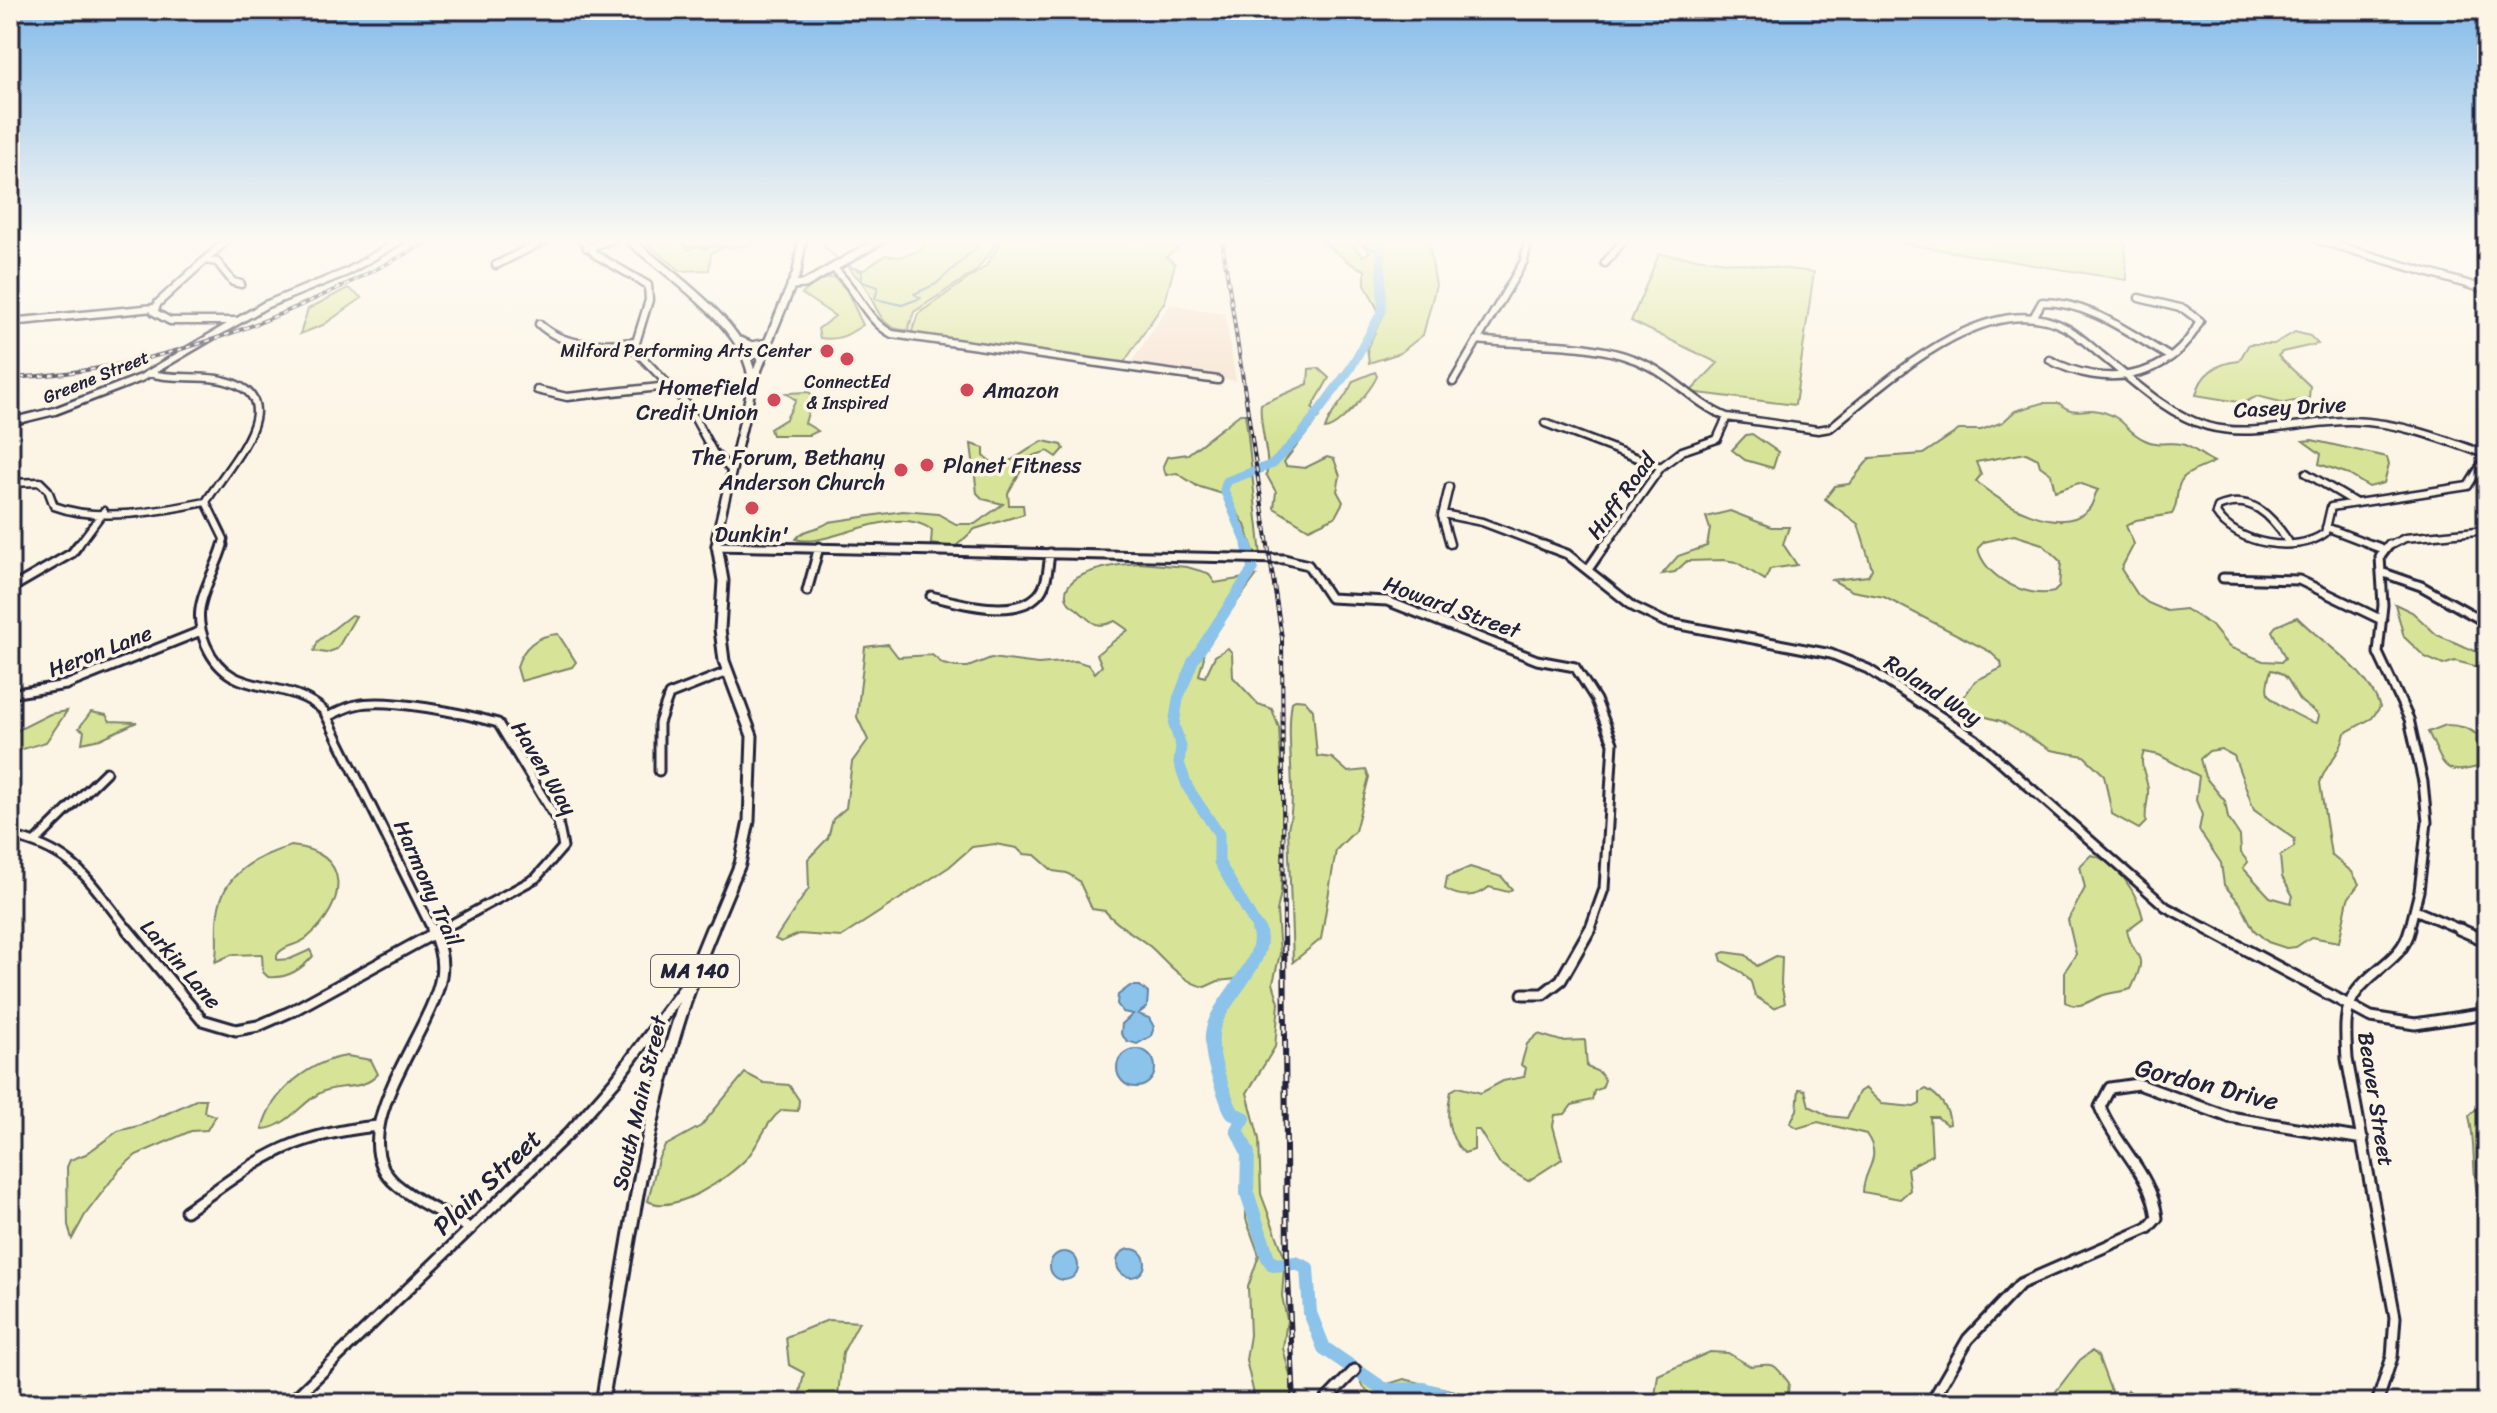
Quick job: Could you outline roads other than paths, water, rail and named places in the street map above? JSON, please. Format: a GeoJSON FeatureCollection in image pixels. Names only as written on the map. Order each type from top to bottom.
{"type":"FeatureCollection","features":[{"type":"Feature","properties":{"kind":"main road","name":"MA 140"},"geometry":{"type":"LineString","coordinates":[[701,306],[740,341],[748,355]]}},
{"type":"Feature","properties":{"kind":"main road"},"geometry":{"type":"LineString","coordinates":[[753,382],[764,346],[782,306]]}},
{"type":"Feature","properties":{"kind":"main road"},"geometry":{"type":"LineString","coordinates":[[740,341],[752,346],[764,346]]}},
{"type":"Feature","properties":{"kind":"main road"},"geometry":{"type":"LineString","coordinates":[[748,355],[764,346]]}},
{"type":"Feature","properties":{"kind":"main road","name":"South Main Street"},"geometry":{"type":"LineString","coordinates":[[602,1403],[644,1153],[663,1075],[694,974],[740,864],[751,807],[752,736],[727,672],[720,629],[723,581],[716,546],[718,520],[753,382],[748,355]]}},
{"type":"Feature","properties":{"kind":"street"},"geometry":{"type":"LineString","coordinates":[[10,322],[156,306]]}},
{"type":"Feature","properties":{"kind":"street","name":"Greene Street"},"geometry":{"type":"LineString","coordinates":[[10,422],[55,411],[149,373],[264,306]]}},
{"type":"Feature","properties":{"kind":"street"},"geometry":{"type":"LineString","coordinates":[[647,306],[635,342],[638,356],[688,405],[713,452],[730,469]]}},
{"type":"Feature","properties":{"kind":"street"},"geometry":{"type":"LineString","coordinates":[[863,306],[869,319],[892,334],[1218,380]]}},
{"type":"Feature","properties":{"kind":"street"},"geometry":{"type":"LineString","coordinates":[[1453,382],[1497,306]]}},
{"type":"Feature","properties":{"kind":"street"},"geometry":{"type":"LineString","coordinates":[[2034,316],[2040,306]]}},
{"type":"Feature","properties":{"kind":"street"},"geometry":{"type":"LineString","coordinates":[[2072,306],[2101,318],[2170,357]]}},
{"type":"Feature","properties":{"kind":"street"},"geometry":{"type":"LineString","coordinates":[[2050,360],[2097,378],[2127,374],[2170,357],[2200,321],[2184,309],[2171,306]]}},
{"type":"Feature","properties":{"kind":"street"},"geometry":{"type":"LineString","coordinates":[[154,308],[156,315],[164,321],[214,317],[236,321]]}},
{"type":"Feature","properties":{"kind":"street","name":"Casey Drive"},"geometry":{"type":"LineString","coordinates":[[1477,340],[1601,349],[1649,366],[1695,402],[1727,417],[1818,430],[1830,428],[1941,343],[2000,318],[2034,316],[2067,328],[2179,413],[2210,426],[2235,429],[2337,421],[2370,423],[2417,432],[2487,456]]}},
{"type":"Feature","properties":{"kind":"street"},"geometry":{"type":"LineString","coordinates":[[539,324],[551,334],[572,342],[635,342]]}},
{"type":"Feature","properties":{"kind":"street"},"geometry":{"type":"LineString","coordinates":[[10,483],[44,483],[50,488],[54,506],[59,509],[171,510],[206,502],[252,432],[258,415],[257,403],[247,390],[232,382],[149,373]]}},
{"type":"Feature","properties":{"kind":"street"},"geometry":{"type":"LineString","coordinates":[[537,390],[567,397],[669,386]]}},
{"type":"Feature","properties":{"kind":"street","name":"Huff Road"},"geometry":{"type":"LineString","coordinates":[[1589,568],[1661,467],[1682,451],[1717,439],[1727,417]]}},
{"type":"Feature","properties":{"kind":"street"},"geometry":{"type":"LineString","coordinates":[[1545,423],[1661,467]]}},
{"type":"Feature","properties":{"kind":"street"},"geometry":{"type":"LineString","coordinates":[[2288,541],[2271,515],[2258,507],[2231,502],[2218,507],[2216,513],[2220,522],[2238,535],[2288,541],[2320,540],[2331,507],[2468,486],[2487,456]]}},
{"type":"Feature","properties":{"kind":"street"},"geometry":{"type":"LineString","coordinates":[[2306,473],[2356,503]]}},
{"type":"Feature","properties":{"kind":"street"},"geometry":{"type":"LineString","coordinates":[[1449,487],[1443,497],[1443,514],[1444,537],[1450,544]]}},
{"type":"Feature","properties":{"kind":"street"},"geometry":{"type":"LineString","coordinates":[[201,631],[201,604],[224,539],[206,502]]}},
{"type":"Feature","properties":{"kind":"street"},"geometry":{"type":"LineString","coordinates":[[10,589],[72,553],[104,511]]}},
{"type":"Feature","properties":{"kind":"street","name":"Roland Way"},"geometry":{"type":"LineString","coordinates":[[1443,514],[1458,514],[1567,554],[1589,568],[1634,607],[1665,622],[1831,654],[1868,669],[1975,739],[2166,907],[2349,1007],[2396,1026],[2487,1013]]}},
{"type":"Feature","properties":{"kind":"street"},"geometry":{"type":"LineString","coordinates":[[2326,527],[2383,549],[2394,542],[2421,535],[2487,530]]}},
{"type":"Feature","properties":{"kind":"street","name":"Howard Street"},"geometry":{"type":"LineString","coordinates":[[716,546],[1256,557],[1304,563],[1330,598],[1387,601],[1527,656],[1580,671],[1613,743],[1604,889],[1585,942],[1561,980],[1543,994],[1523,994]]}},
{"type":"Feature","properties":{"kind":"street"},"geometry":{"type":"LineString","coordinates":[[807,591],[819,547]]}},
{"type":"Feature","properties":{"kind":"street","name":"Beaver Street"},"geometry":{"type":"LineString","coordinates":[[2377,1403],[2392,1357],[2395,1317],[2347,1059],[2345,1025],[2349,1007],[2362,984],[2402,950],[2415,910],[2427,809],[2409,719],[2378,653],[2382,620],[2383,549]]}},
{"type":"Feature","properties":{"kind":"street"},"geometry":{"type":"LineString","coordinates":[[931,596],[989,605],[1013,605],[1034,599],[1042,588],[1050,553]]}},
{"type":"Feature","properties":{"kind":"street"},"geometry":{"type":"LineString","coordinates":[[2381,572],[2421,586],[2487,623]]}},
{"type":"Feature","properties":{"kind":"street"},"geometry":{"type":"LineString","coordinates":[[2223,578],[2298,580],[2327,592],[2359,613],[2382,620]]}},
{"type":"Feature","properties":{"kind":"street","name":"Heron Lane"},"geometry":{"type":"LineString","coordinates":[[10,694],[66,685],[201,631]]}},
{"type":"Feature","properties":{"kind":"street","name":"Harmony Trail"},"geometry":{"type":"LineString","coordinates":[[201,631],[214,664],[226,678],[303,693],[315,699],[327,717],[434,933],[445,963],[440,988],[378,1126],[376,1155],[386,1176],[420,1201],[471,1229]]}},
{"type":"Feature","properties":{"kind":"street"},"geometry":{"type":"LineString","coordinates":[[659,771],[659,723],[669,695],[727,672]]}},
{"type":"Feature","properties":{"kind":"street","name":"Haven Way"},"geometry":{"type":"LineString","coordinates":[[327,717],[355,705],[371,703],[490,719],[505,731],[558,822],[563,847],[547,869],[434,933]]}},
{"type":"Feature","properties":{"kind":"street"},"geometry":{"type":"LineString","coordinates":[[36,841],[106,772]]}},
{"type":"Feature","properties":{"kind":"street","name":"Larkin Lane"},"geometry":{"type":"LineString","coordinates":[[10,836],[36,841],[67,856],[202,1020],[219,1030],[244,1030],[260,1025],[434,933]]}},
{"type":"Feature","properties":{"kind":"street"},"geometry":{"type":"LineString","coordinates":[[2415,910],[2487,941]]}},
{"type":"Feature","properties":{"kind":"street","name":"Plain Street"},"geometry":{"type":"LineString","coordinates":[[290,1403],[597,1103],[694,974]]}},
{"type":"Feature","properties":{"kind":"street","name":"Gordon Drive"},"geometry":{"type":"LineString","coordinates":[[1931,1403],[1958,1356],[2006,1295],[2020,1284],[2148,1228],[2157,1218],[2158,1197],[2105,1123],[2100,1107],[2110,1088],[2138,1084],[2229,1117],[2363,1139]]}},
{"type":"Feature","properties":{"kind":"street"},"geometry":{"type":"LineString","coordinates":[[186,1211],[252,1161],[291,1140],[346,1127],[378,1126]]}},
{"type":"Feature","properties":{"kind":"street"},"geometry":{"type":"LineString","coordinates":[[1323,1403],[1355,1370]]}},
{"type":"Feature","properties":{"kind":"water"},"geometry":{"type":"Polygon","coordinates":[[[1130,986],[1140,986],[1148,993],[1147,1007],[1138,1014],[1149,1018],[1154,1027],[1151,1036],[1137,1044],[1127,1041],[1121,1034],[1122,1024],[1133,1014],[1123,1012],[1117,1004],[1118,995],[1130,986]]]}},
{"type":"Feature","properties":{"kind":"water"},"geometry":{"type":"Polygon","coordinates":[[[1136,1049],[1149,1055],[1155,1068],[1149,1081],[1136,1087],[1123,1081],[1117,1068],[1123,1055],[1136,1049]]]}},
{"type":"Feature","properties":{"kind":"water"},"geometry":{"type":"Polygon","coordinates":[[[1131,1249],[1141,1253],[1145,1263],[1141,1273],[1131,1277],[1121,1273],[1117,1263],[1121,1253],[1131,1249]]]}},
{"type":"Feature","properties":{"kind":"water"},"geometry":{"type":"Polygon","coordinates":[[[1064,1252],[1074,1256],[1078,1266],[1074,1276],[1064,1280],[1054,1276],[1050,1266],[1054,1256],[1064,1252]]]}},
{"type":"Feature","properties":{"kind":"waterway"},"geometry":{"type":"LineString","coordinates":[[1248,547],[1224,490],[1227,481],[1273,464],[1301,435],[1350,369],[1382,306]]}},
{"type":"Feature","properties":{"kind":"waterway"},"geometry":{"type":"LineString","coordinates":[[1247,545],[1253,569],[1193,661],[1178,699],[1174,725],[1181,746],[1179,763],[1188,788],[1219,834],[1219,862],[1258,929]]}},
{"type":"Feature","properties":{"kind":"waterway"},"geometry":{"type":"LineString","coordinates":[[1258,929],[1260,941],[1257,954],[1215,1022],[1212,1043],[1217,1071],[1229,1106],[1233,1114],[1244,1118],[1237,1130],[1248,1153],[1247,1193],[1268,1258],[1273,1265],[1296,1263],[1307,1268],[1310,1313],[1324,1348],[1385,1390],[1423,1389],[1470,1403]]}},
{"type":"Feature","properties":{"kind":"railway"},"geometry":{"type":"LineString","coordinates":[[10,378],[68,373],[176,351],[299,306]]}},
{"type":"Feature","properties":{"kind":"railway"},"geometry":{"type":"LineString","coordinates":[[1232,306],[1282,638],[1284,931]]}},
{"type":"Feature","properties":{"kind":"railway"},"geometry":{"type":"LineString","coordinates":[[1284,929],[1287,1257],[1294,1403]]}},
{"type":"Feature","properties":{"kind":"place","name":"Milford Performing Arts Center"},"geometry":{"type":"Point","coordinates":[827,351]}},
{"type":"Feature","properties":{"kind":"place","name":"ConnectEd & Inspired"},"geometry":{"type":"Point","coordinates":[847,359]}},
{"type":"Feature","properties":{"kind":"place","name":"Amazon"},"geometry":{"type":"Point","coordinates":[967,390]}},
{"type":"Feature","properties":{"kind":"place","name":"Homefield Credit Union"},"geometry":{"type":"Point","coordinates":[774,400]}},
{"type":"Feature","properties":{"kind":"place","name":"Planet Fitness"},"geometry":{"type":"Point","coordinates":[927,465]}},
{"type":"Feature","properties":{"kind":"place","name":"The Forum, Bethany Anderson Church"},"geometry":{"type":"Point","coordinates":[901,470]}},
{"type":"Feature","properties":{"kind":"place","name":"Dunkin'"},"geometry":{"type":"Point","coordinates":[752,508]}}]}
